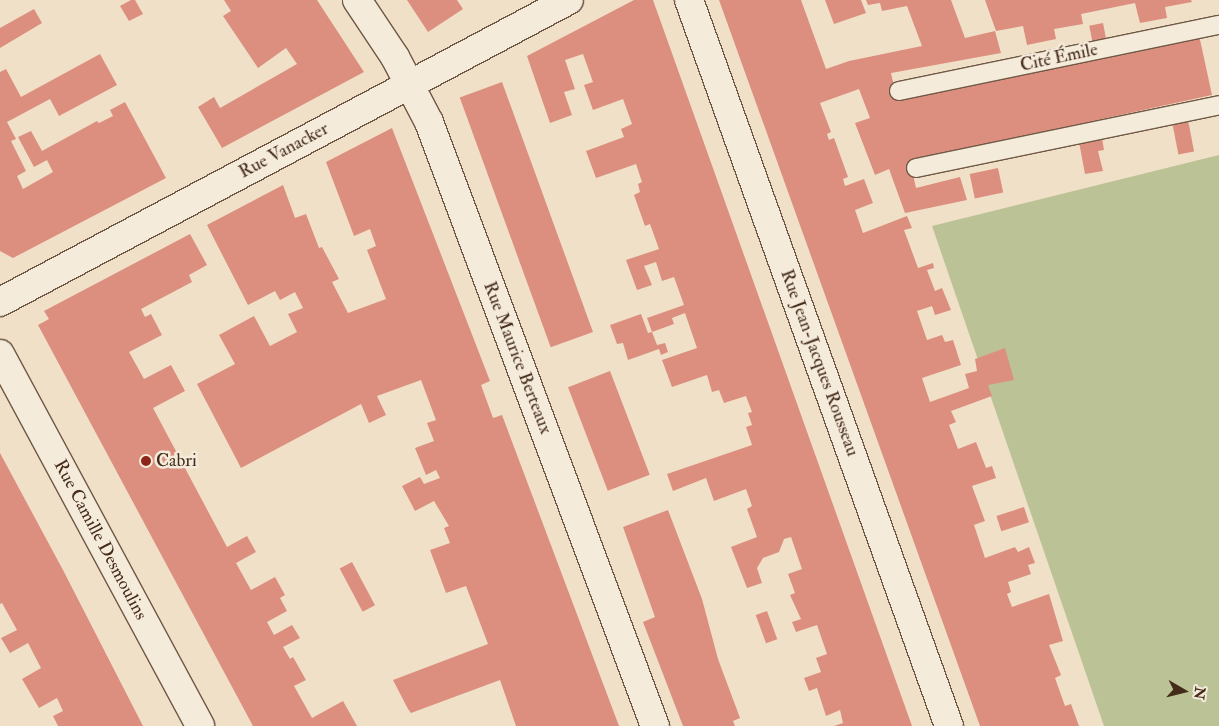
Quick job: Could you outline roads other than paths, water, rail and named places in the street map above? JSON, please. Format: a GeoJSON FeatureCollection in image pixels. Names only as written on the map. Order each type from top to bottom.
{"type":"FeatureCollection","features":[{"type":"Feature","properties":{"kind":"street","name":"Rue Maurice Berteaux"},"geometry":{"type":"LineString","coordinates":[[357,0],[411,83],[429,122],[655,726]]}},
{"type":"Feature","properties":{"kind":"street","name":"Rue Vanacker"},"geometry":{"type":"LineString","coordinates":[[0,302],[569,0]]}},
{"type":"Feature","properties":{"kind":"street","name":"Rue Jean-Jacques Rousseau"},"geometry":{"type":"LineString","coordinates":[[689,0],[949,726]]}},
{"type":"Feature","properties":{"kind":"street","name":"Rue Camille Desmoulins"},"geometry":{"type":"LineString","coordinates":[[0,354],[200,726]]}},
{"type":"Feature","properties":{"kind":"lane","name":"Cité Émile"},"geometry":{"type":"LineString","coordinates":[[899,91],[1219,25]]}},
{"type":"Feature","properties":{"kind":"lane"},"geometry":{"type":"LineString","coordinates":[[916,168],[1219,105]]}},
{"type":"Feature","properties":{"kind":"place","name":"Cabri"},"geometry":{"type":"Point","coordinates":[146,461]}}]}
